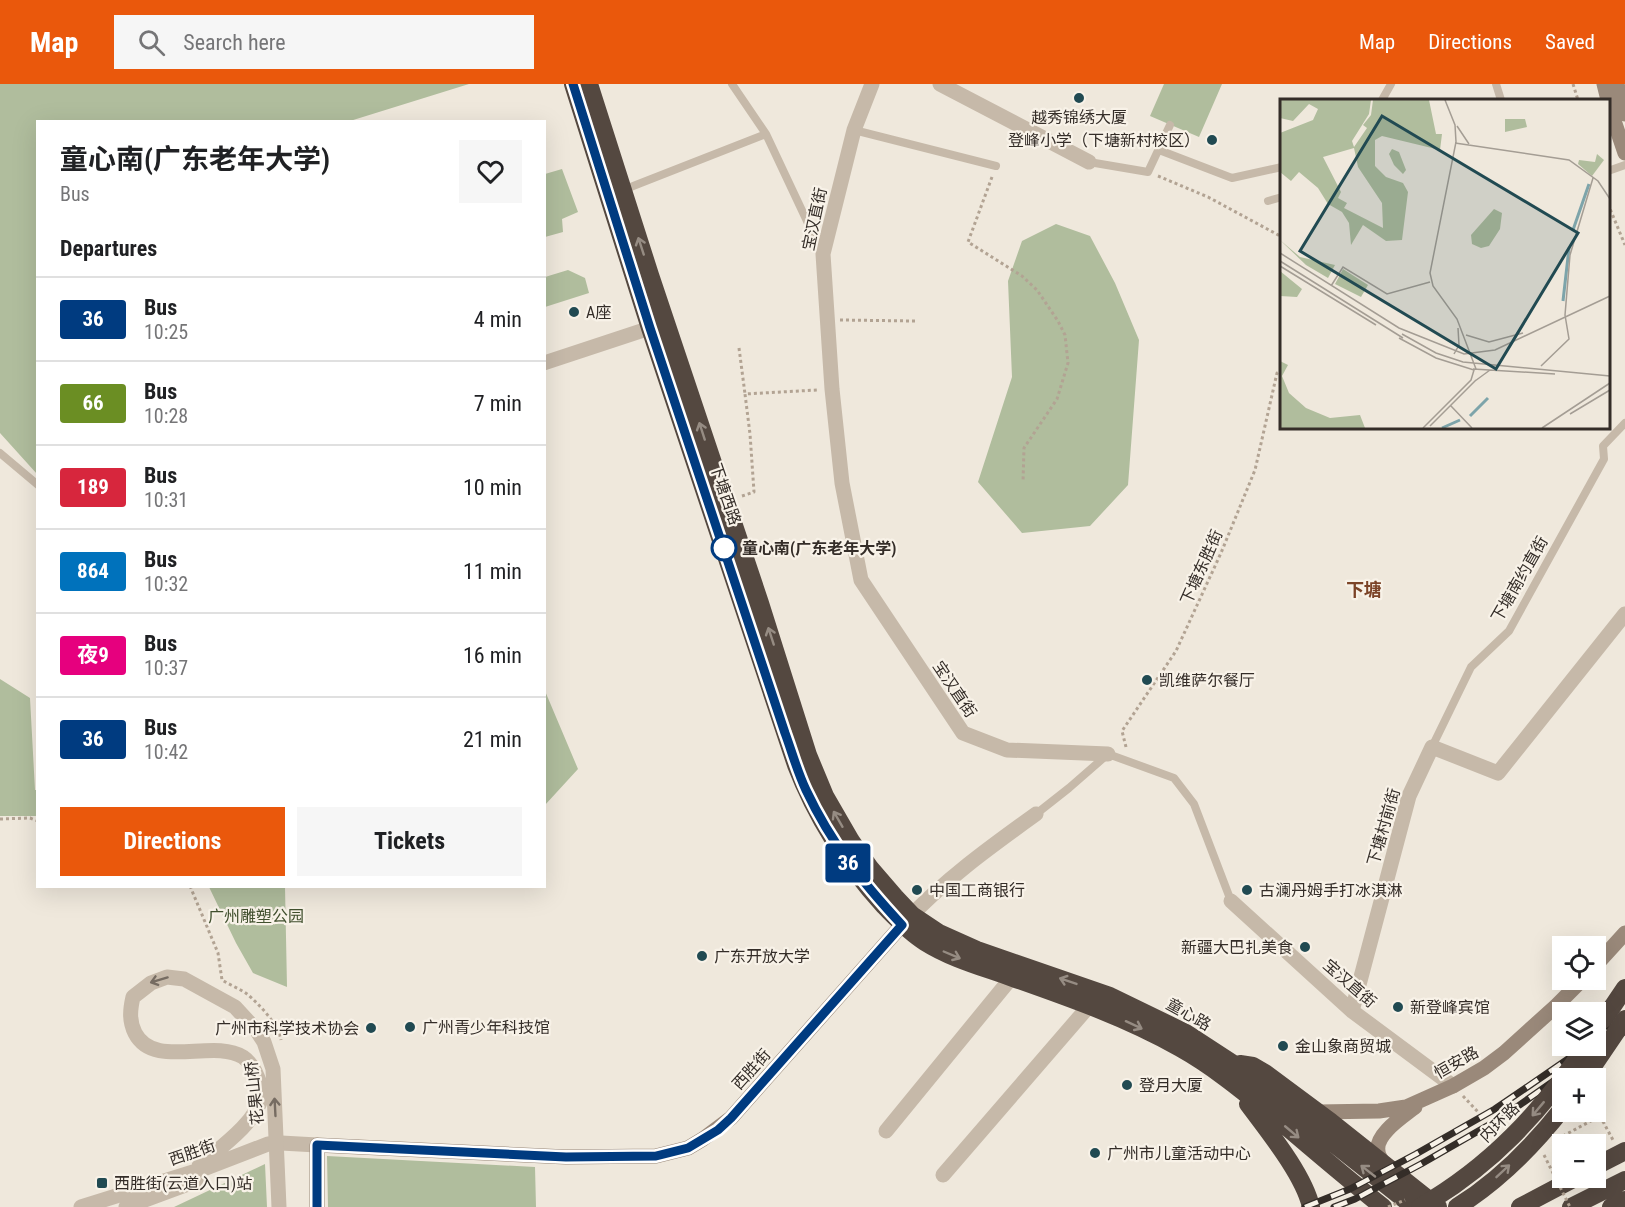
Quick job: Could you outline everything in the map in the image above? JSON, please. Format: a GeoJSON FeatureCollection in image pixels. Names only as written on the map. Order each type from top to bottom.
{"type":"FeatureCollection","features":[{"type":"Feature","properties":{"kind":"highway","name":"下塘西路"},"geometry":{"type":"LineString","coordinates":[[573,84],[650,328],[805,788],[842,854],[872,892],[907,920]]}},
{"type":"Feature","properties":{"kind":"highway","name":"下塘西路"},"geometry":{"type":"LineString","coordinates":[[589,84],[808,755],[836,817],[860,855],[907,920]]}},
{"type":"Feature","properties":{"kind":"highway","name":"童心路"},"geometry":{"type":"LineString","coordinates":[[907,920],[925,941],[940,950],[982,968],[1089,1006],[1159,1036],[1203,1062],[1232,1072],[1414,1207]]}},
{"type":"Feature","properties":{"kind":"highway","name":"童心路"},"geometry":{"type":"LineString","coordinates":[[907,920],[967,946],[1087,987],[1186,1033],[1383,1207]]}},
{"type":"Feature","properties":{"kind":"highway"},"geometry":{"type":"LineString","coordinates":[[1606,1016],[1625,988]]}},
{"type":"Feature","properties":{"kind":"highway"},"geometry":{"type":"LineString","coordinates":[[1592,1068],[1625,1019]]}},
{"type":"Feature","properties":{"kind":"highway","name":"内环路"},"geometry":{"type":"LineString","coordinates":[[1420,1207],[1460,1182],[1516,1134],[1549,1096],[1579,1056]]}},
{"type":"Feature","properties":{"kind":"highway"},"geometry":{"type":"LineString","coordinates":[[1311,1207],[1293,1169],[1232,1072],[1253,1066],[1265,1072],[1438,1207]]}},
{"type":"Feature","properties":{"kind":"highway"},"geometry":{"type":"LineString","coordinates":[[1457,1207],[1491,1182],[1552,1120]]}},
{"type":"Feature","properties":{"kind":"highway"},"geometry":{"type":"LineString","coordinates":[[1606,1161],[1622,1153]]}},
{"type":"Feature","properties":{"kind":"highway"},"geometry":{"type":"LineString","coordinates":[[1571,1207],[1625,1180]]}},
{"type":"Feature","properties":{"kind":"highway"},"geometry":{"type":"LineString","coordinates":[[1520,1207],[1555,1188]]}},
{"type":"Feature","properties":{"kind":"highway"},"geometry":{"type":"LineString","coordinates":[[1530,1207],[1559,1188]]}},
{"type":"Feature","properties":{"kind":"highway"},"geometry":{"type":"LineString","coordinates":[[1588,1207],[1625,1188]]}},
{"type":"Feature","properties":{"kind":"highway"},"geometry":{"type":"LineString","coordinates":[[1611,1207],[1625,1200]]}},
{"type":"Feature","properties":{"kind":"street","name":"宝汉直街"},"geometry":{"type":"LineString","coordinates":[[872,84],[854,130],[823,254],[842,483],[861,580],[963,733],[1007,750],[1108,754]]}},
{"type":"Feature","properties":{"kind":"street"},"geometry":{"type":"LineString","coordinates":[[940,84],[1089,162]]}},
{"type":"Feature","properties":{"kind":"street"},"geometry":{"type":"LineString","coordinates":[[1604,84],[1607,99]]}},
{"type":"Feature","properties":{"kind":"street"},"geometry":{"type":"LineString","coordinates":[[1617,84],[1625,114]]}},
{"type":"Feature","properties":{"kind":"street"},"geometry":{"type":"LineString","coordinates":[[1610,108],[1625,153]]}},
{"type":"Feature","properties":{"kind":"street"},"geometry":{"type":"LineString","coordinates":[[546,362],[650,328]]}},
{"type":"Feature","properties":{"kind":"street"},"geometry":{"type":"LineString","coordinates":[[1432,747],[1498,773],[1625,614]]}},
{"type":"Feature","properties":{"kind":"street","name":"下塘村前街"},"geometry":{"type":"LineString","coordinates":[[1353,1011],[1409,796],[1432,747]]}},
{"type":"Feature","properties":{"kind":"street","name":"西胜街"},"geometry":{"type":"LineString","coordinates":[[81,1207],[192,1172],[268,1144],[609,1157],[656,1156],[688,1148],[710,1135],[731,1118],[907,920],[932,895],[1036,814]]}},
{"type":"Feature","properties":{"kind":"street","name":"宝汉直街"},"geometry":{"type":"LineString","coordinates":[[1231,901],[1353,1011],[1453,1086]]}},
{"type":"Feature","properties":{"kind":"street"},"geometry":{"type":"LineString","coordinates":[[1606,954],[1625,933]]}},
{"type":"Feature","properties":{"kind":"street","name":"花果山桥"},"geometry":{"type":"LineString","coordinates":[[192,1172],[246,1125],[261,1100],[260,1084],[255,1071],[242,1057],[223,1051],[167,1052],[143,1044],[137,1036],[130,1017],[133,997],[151,982],[167,977],[184,979],[235,1007],[264,1042],[273,1069],[279,1207]]}},
{"type":"Feature","properties":{"kind":"street"},"geometry":{"type":"LineString","coordinates":[[886,1131],[1012,977]]}},
{"type":"Feature","properties":{"kind":"street","name":"恒安路"},"geometry":{"type":"LineString","coordinates":[[1318,1112],[1388,1110],[1406,1107],[1453,1086],[1504,1053],[1572,990]]}},
{"type":"Feature","properties":{"kind":"street"},"geometry":{"type":"LineString","coordinates":[[943,1175],[1089,1006]]}},
{"type":"Feature","properties":{"kind":"street"},"geometry":{"type":"LineString","coordinates":[[1385,1165],[1378,1151],[1379,1142],[1385,1132],[1430,1097]]}},
{"type":"Feature","properties":{"kind":"street"},"geometry":{"type":"LineString","coordinates":[[317,1145],[317,1207]]}},
{"type":"Feature","properties":{"kind":"street","name":"西胜街"},"geometry":{"type":"LineString","coordinates":[[126,1207],[254,1159],[280,1151],[317,1145]]}},
{"type":"Feature","properties":{"kind":"lane"},"geometry":{"type":"LineString","coordinates":[[732,84],[766,134],[823,254]]}},
{"type":"Feature","properties":{"kind":"lane"},"geometry":{"type":"LineString","coordinates":[[1382,99],[1390,84]]}},
{"type":"Feature","properties":{"kind":"lane"},"geometry":{"type":"LineString","coordinates":[[1496,84],[1501,99]]}},
{"type":"Feature","properties":{"kind":"lane"},"geometry":{"type":"LineString","coordinates":[[1089,162],[1148,172],[1170,125]]}},
{"type":"Feature","properties":{"kind":"lane"},"geometry":{"type":"LineString","coordinates":[[854,130],[996,166]]}},
{"type":"Feature","properties":{"kind":"lane"},"geometry":{"type":"LineString","coordinates":[[623,190],[766,134]]}},
{"type":"Feature","properties":{"kind":"lane"},"geometry":{"type":"LineString","coordinates":[[1159,150],[1232,178],[1280,167]]}},
{"type":"Feature","properties":{"kind":"lane"},"geometry":{"type":"LineString","coordinates":[[1610,170],[1625,165]]}},
{"type":"Feature","properties":{"kind":"lane"},"geometry":{"type":"LineString","coordinates":[[1268,201],[1280,197]]}},
{"type":"Feature","properties":{"kind":"lane","name":"下塘南约直街"},"geometry":{"type":"LineString","coordinates":[[1432,747],[1471,667],[1509,630],[1604,459],[1603,446],[1625,423]]}},
{"type":"Feature","properties":{"kind":"lane"},"geometry":{"type":"LineString","coordinates":[[0,453],[36,483]]}},
{"type":"Feature","properties":{"kind":"lane","name":"宝汉直街"},"geometry":{"type":"LineString","coordinates":[[1108,754],[1174,778],[1194,804],[1231,901]]}},
{"type":"Feature","properties":{"kind":"lane","name":"西胜街"},"geometry":{"type":"LineString","coordinates":[[1036,814],[1108,754]]}},
{"type":"Feature","properties":{"kind":"path"},"geometry":{"type":"LineString","coordinates":[[1573,84],[1578,99]]}},
{"type":"Feature","properties":{"kind":"path"},"geometry":{"type":"LineString","coordinates":[[996,166],[968,242],[1022,276],[1037,290],[1065,335],[1068,363],[1057,399],[1024,448],[1023,482]]}},
{"type":"Feature","properties":{"kind":"path"},"geometry":{"type":"LineString","coordinates":[[1148,172],[1209,197],[1280,236]]}},
{"type":"Feature","properties":{"kind":"path"},"geometry":{"type":"LineString","coordinates":[[1610,209],[1625,245]]}},
{"type":"Feature","properties":{"kind":"path"},"geometry":{"type":"LineString","coordinates":[[827,320],[915,321]]}},
{"type":"Feature","properties":{"kind":"path"},"geometry":{"type":"LineString","coordinates":[[726,502],[754,492],[746,394],[739,348]]}},
{"type":"Feature","properties":{"kind":"path","name":"下塘东胜街"},"geometry":{"type":"LineString","coordinates":[[1129,762],[1122,731],[1176,651],[1221,553],[1255,470],[1277,374],[1280,371]]}},
{"type":"Feature","properties":{"kind":"path"},"geometry":{"type":"LineString","coordinates":[[746,394],[803,391]]}},
{"type":"Feature","properties":{"kind":"path"},"geometry":{"type":"LineString","coordinates":[[0,819],[30,818],[36,820]]}},
{"type":"Feature","properties":{"kind":"path"},"geometry":{"type":"LineString","coordinates":[[191,888],[218,953],[222,980],[247,994],[267,1015],[280,1034],[281,1043]]}},
{"type":"Feature","properties":{"kind":"path"},"geometry":{"type":"LineString","coordinates":[[1453,1086],[1478,1112]]}},
{"type":"Feature","properties":{"kind":"path"},"geometry":{"type":"LineString","coordinates":[[1567,1134],[1600,1116],[1622,1153]]}},
{"type":"Feature","properties":{"kind":"green space"},"geometry":{"type":"Polygon","coordinates":[[[0,84],[469,84],[353,120],[36,120],[36,473],[0,433],[0,84]]]}},
{"type":"Feature","properties":{"kind":"green space"},"geometry":{"type":"Polygon","coordinates":[[[1164,84],[1222,84],[1199,137],[1150,116],[1164,84]]]}},
{"type":"Feature","properties":{"kind":"green space"},"geometry":{"type":"Polygon","coordinates":[[[562,169],[578,212],[562,219],[563,232],[546,237],[546,174],[562,169]]]}},
{"type":"Feature","properties":{"kind":"green space"},"geometry":{"type":"Polygon","coordinates":[[[1056,224],[1090,236],[1115,283],[1139,340],[1128,485],[1090,526],[1022,533],[978,482],[1012,377],[1008,281],[1022,241],[1056,224]]]}},
{"type":"Feature","properties":{"kind":"green space"},"geometry":{"type":"Polygon","coordinates":[[[568,270],[585,278],[589,293],[546,307],[546,277],[568,270]]]}},
{"type":"Feature","properties":{"kind":"green space"},"geometry":{"type":"Polygon","coordinates":[[[0,679],[30,698],[36,816],[0,816],[0,679]]]}},
{"type":"Feature","properties":{"kind":"green space"},"geometry":{"type":"Polygon","coordinates":[[[546,693],[578,769],[546,804],[546,693]]]}},
{"type":"Feature","properties":{"kind":"green space","name":"广州雕塑公园"},"geometry":{"type":"Polygon","coordinates":[[[209,888],[285,888],[287,987],[253,973],[209,888]]]}},
{"type":"Feature","properties":{"kind":"green space"},"geometry":{"type":"Polygon","coordinates":[[[327,1156],[535,1167],[536,1207],[328,1207],[327,1156]]]}},
{"type":"Feature","properties":{"kind":"green space"},"geometry":{"type":"Polygon","coordinates":[[[265,1164],[267,1207],[174,1207],[265,1164]]]}},
{"type":"Feature","properties":{"kind":"railway"},"geometry":{"type":"LineString","coordinates":[[1606,1033],[1625,1017]]}},
{"type":"Feature","properties":{"kind":"railway"},"geometry":{"type":"LineString","coordinates":[[1334,1207],[1355,1199],[1421,1164],[1501,1118],[1625,1031]]}},
{"type":"Feature","properties":{"kind":"railway"},"geometry":{"type":"LineString","coordinates":[[1305,1207],[1350,1189],[1416,1154],[1495,1109],[1572,1056]]}},
{"type":"Feature","properties":{"kind":"bus line","name":"36"},"geometry":{"type":"LineString","coordinates":[[317,1207],[317,1145],[566,1157],[656,1156],[688,1148],[718,1130],[731,1118],[902,925],[854,871],[842,854],[805,788],[796,765],[650,328],[573,84]]}},
{"type":"Feature","properties":{"kind":"place","name":"越秀锦绣大厦"},"geometry":{"type":"Point","coordinates":[1079,98]}},
{"type":"Feature","properties":{"kind":"place","name":"登峰小学（下塘新村校区）"},"geometry":{"type":"Point","coordinates":[1212,140]}},
{"type":"Feature","properties":{"kind":"place","name":"A座"},"geometry":{"type":"Point","coordinates":[574,312]}},
{"type":"Feature","properties":{"kind":"place","name":"童心南(广东老年大学)"},"geometry":{"type":"Point","coordinates":[724,548]}},
{"type":"Feature","properties":{"kind":"place","name":"凯维萨尔餐厅"},"geometry":{"type":"Point","coordinates":[1147,680]}},
{"type":"Feature","properties":{"kind":"place","name":"中国工商银行"},"geometry":{"type":"Point","coordinates":[917,890]}},
{"type":"Feature","properties":{"kind":"place","name":"古澜丹姆手打冰淇淋"},"geometry":{"type":"Point","coordinates":[1247,890]}},
{"type":"Feature","properties":{"kind":"place","name":"新疆大巴扎美食"},"geometry":{"type":"Point","coordinates":[1305,947]}},
{"type":"Feature","properties":{"kind":"place","name":"广东开放大学"},"geometry":{"type":"Point","coordinates":[702,956]}},
{"type":"Feature","properties":{"kind":"place","name":"新登峰宾馆"},"geometry":{"type":"Point","coordinates":[1398,1007]}},
{"type":"Feature","properties":{"kind":"place","name":"广州青少年科技馆"},"geometry":{"type":"Point","coordinates":[410,1027]}},
{"type":"Feature","properties":{"kind":"place","name":"广州市科学技术协会"},"geometry":{"type":"Point","coordinates":[371,1028]}},
{"type":"Feature","properties":{"kind":"place","name":"金山象商贸城"},"geometry":{"type":"Point","coordinates":[1283,1046]}},
{"type":"Feature","properties":{"kind":"place","name":"登月大厦"},"geometry":{"type":"Point","coordinates":[1127,1085]}},
{"type":"Feature","properties":{"kind":"place","name":"广州市儿童活动中心"},"geometry":{"type":"Point","coordinates":[1095,1153]}},
{"type":"Feature","properties":{"kind":"place","name":"西胜街(云道入口)站"},"geometry":{"type":"Point","coordinates":[102,1183]}},
{"type":"Feature","properties":{"kind":"district","name":"下塘"},"geometry":{"type":"Point","coordinates":[1364,590]}}]}
